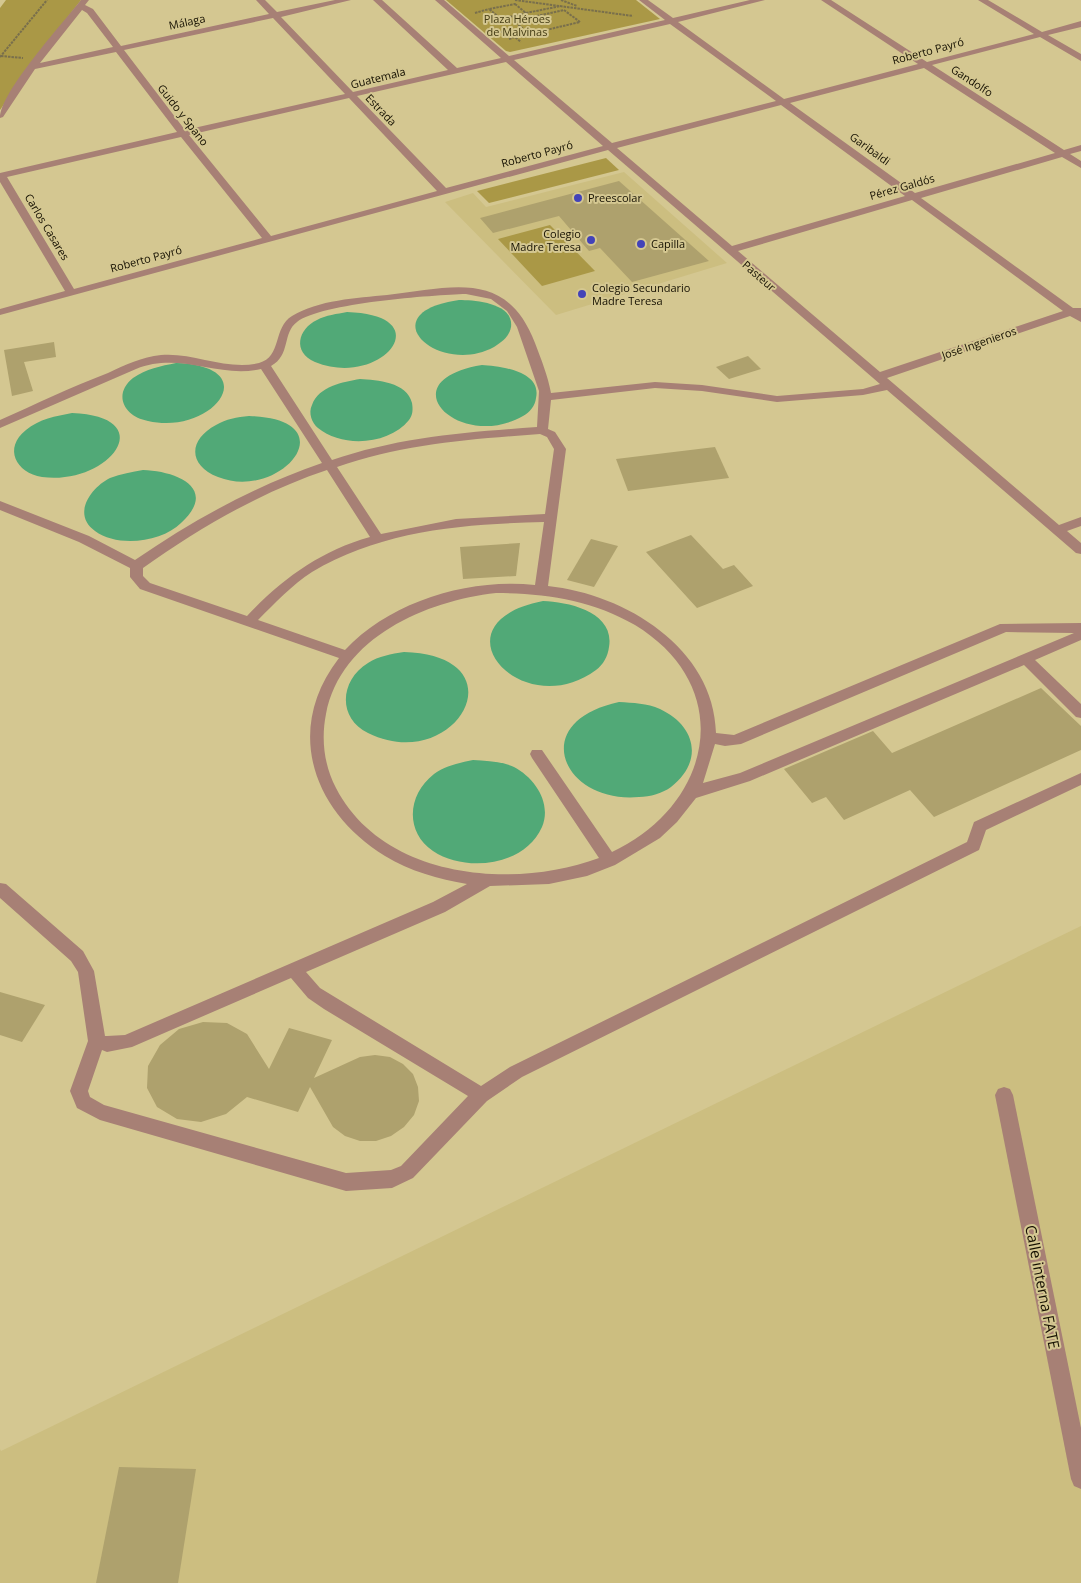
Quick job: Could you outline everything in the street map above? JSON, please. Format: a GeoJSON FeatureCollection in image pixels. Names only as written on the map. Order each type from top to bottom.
{"type":"FeatureCollection","features":[{"type":"Feature","properties":{"kind":"street","name":"Estrada"},"geometry":{"type":"LineString","coordinates":[[260,0],[444,192]]}},
{"type":"Feature","properties":{"kind":"street","name":"Málaga"},"geometry":{"type":"LineString","coordinates":[[32,67],[347,0]]}},
{"type":"Feature","properties":{"kind":"street"},"geometry":{"type":"LineString","coordinates":[[377,0],[455,70]]}},
{"type":"Feature","properties":{"kind":"street","name":"Pasteur"},"geometry":{"type":"LineString","coordinates":[[439,0],[887,386],[1081,550]]}},
{"type":"Feature","properties":{"kind":"street","name":"Garibaldi"},"geometry":{"type":"LineString","coordinates":[[643,0],[914,197],[1076,310],[1081,319]]}},
{"type":"Feature","properties":{"kind":"street","name":"Guatemala"},"geometry":{"type":"LineString","coordinates":[[0,176],[761,0]]}},
{"type":"Feature","properties":{"kind":"street","name":"Gandolfo"},"geometry":{"type":"LineString","coordinates":[[825,0],[1081,165]]}},
{"type":"Feature","properties":{"kind":"street"},"geometry":{"type":"LineString","coordinates":[[982,0],[1081,58]]}},
{"type":"Feature","properties":{"kind":"street"},"geometry":{"type":"LineString","coordinates":[[0,115],[32,67],[83,3]]}},
{"type":"Feature","properties":{"kind":"street","name":"Guido y Spano"},"geometry":{"type":"LineString","coordinates":[[83,3],[183,134],[268,239]]}},
{"type":"Feature","properties":{"kind":"street","name":"Roberto Payró"},"geometry":{"type":"LineString","coordinates":[[0,312],[609,147],[1081,24]]}},
{"type":"Feature","properties":{"kind":"street","name":"Pérez Galdós"},"geometry":{"type":"LineString","coordinates":[[729,250],[1081,148]]}},
{"type":"Feature","properties":{"kind":"street","name":"Carlos Casares"},"geometry":{"type":"LineString","coordinates":[[0,176],[71,292]]}},
{"type":"Feature","properties":{"kind":"street"},"geometry":{"type":"LineString","coordinates":[[0,424],[81,387],[146,361],[178,358],[217,365],[264,365],[275,359],[283,347],[285,332],[292,320],[310,312],[370,300],[448,292],[479,292],[492,295],[506,304],[518,318],[529,341],[547,397],[542,430]]}},
{"type":"Feature","properties":{"kind":"street","name":"José Ingenieros"},"geometry":{"type":"LineString","coordinates":[[877,377],[1076,310]]}},
{"type":"Feature","properties":{"kind":"street"},"geometry":{"type":"LineString","coordinates":[[264,365],[378,539]]}},
{"type":"Feature","properties":{"kind":"street"},"geometry":{"type":"LineString","coordinates":[[547,397],[655,385],[702,388],[777,399],[863,392],[887,386]]}},
{"type":"Feature","properties":{"kind":"street"},"geometry":{"type":"LineString","coordinates":[[136,566],[158,550],[235,504],[331,465],[393,447],[428,440],[542,430],[551,435],[560,449],[541,590]]}},
{"type":"Feature","properties":{"kind":"street"},"geometry":{"type":"LineString","coordinates":[[0,505],[84,539],[136,566]]}},
{"type":"Feature","properties":{"kind":"street"},"geometry":{"type":"LineString","coordinates":[[249,622],[270,599],[308,569],[334,555],[378,539],[434,525],[479,519],[550,518]]}},
{"type":"Feature","properties":{"kind":"street"},"geometry":{"type":"LineString","coordinates":[[1058,530],[1081,521]]}},
{"type":"Feature","properties":{"kind":"street"},"geometry":{"type":"LineString","coordinates":[[136,566],[137,577],[145,586],[347,656]]}},
{"type":"Feature","properties":{"kind":"street"},"geometry":{"type":"LineString","coordinates":[[497,589],[541,590],[579,597],[615,609],[647,627],[674,649],[693,676],[706,705],[709,737],[704,766],[691,794],[671,820],[643,843],[609,861],[571,874],[530,880],[488,880],[437,871],[392,852],[355,825],[330,793],[316,758],[315,722],[326,687],[347,656],[376,630],[412,609],[453,596],[497,589]]}},
{"type":"Feature","properties":{"kind":"street"},"geometry":{"type":"LineString","coordinates":[[709,737],[725,741],[736,740],[1005,627],[1081,628]]}},
{"type":"Feature","properties":{"kind":"street"},"geometry":{"type":"LineString","coordinates":[[691,794],[745,777],[1081,636]]}},
{"type":"Feature","properties":{"kind":"street"},"geometry":{"type":"LineString","coordinates":[[1025,658],[1081,713]]}},
{"type":"Feature","properties":{"kind":"street"},"geometry":{"type":"LineString","coordinates":[[537,754],[609,861]]}},
{"type":"Feature","properties":{"kind":"street"},"geometry":{"type":"LineString","coordinates":[[0,890],[77,956],[86,971],[97,1041],[79,1091],[83,1102],[100,1112],[346,1182],[392,1178],[407,1172],[481,1094],[516,1072],[974,846],[979,826],[1081,779]]}},
{"type":"Feature","properties":{"kind":"street"},"geometry":{"type":"LineString","coordinates":[[97,1041],[108,1044],[126,1042],[439,907],[488,880]]}},
{"type":"Feature","properties":{"kind":"street"},"geometry":{"type":"LineString","coordinates":[[294,970],[314,993],[330,1004],[481,1094]]}},
{"type":"Feature","properties":{"kind":"street","name":"Calle interna FATE"},"geometry":{"type":"LineString","coordinates":[[1004,1095],[1081,1480]]}},
{"type":"Feature","properties":{"kind":"path"},"geometry":{"type":"LineString","coordinates":[[0,57],[47,0]]}},
{"type":"Feature","properties":{"kind":"path"},"geometry":{"type":"LineString","coordinates":[[515,4],[515,0],[539,1],[586,10],[635,16]]}},
{"type":"Feature","properties":{"kind":"path"},"geometry":{"type":"LineString","coordinates":[[539,1],[548,0]]}},
{"type":"Feature","properties":{"kind":"path"},"geometry":{"type":"LineString","coordinates":[[561,0],[586,10]]}},
{"type":"Feature","properties":{"kind":"path"},"geometry":{"type":"LineString","coordinates":[[539,1],[549,8]]}},
{"type":"Feature","properties":{"kind":"path"},"geometry":{"type":"LineString","coordinates":[[515,4],[489,10],[500,19],[564,5]]}},
{"type":"Feature","properties":{"kind":"path"},"geometry":{"type":"LineString","coordinates":[[515,4],[527,14]]}},
{"type":"Feature","properties":{"kind":"path"},"geometry":{"type":"LineString","coordinates":[[538,11],[543,14],[564,10],[580,22],[529,34],[514,21],[543,14]]}},
{"type":"Feature","properties":{"kind":"path"},"geometry":{"type":"LineString","coordinates":[[501,32],[507,31]]}},
{"type":"Feature","properties":{"kind":"shaded area","name":"Colegio Madre Teresa"},"geometry":{"type":"Polygon","coordinates":[[[624,172],[727,263],[556,315],[445,202],[473,193],[486,207],[624,172]]]}},
{"type":"Feature","properties":{"kind":"shaded area"},"geometry":{"type":"Polygon","coordinates":[[[459,300],[483,302],[500,308],[510,319],[511,327],[507,336],[494,347],[473,354],[453,354],[435,349],[422,340],[416,328],[418,317],[432,307],[459,300]]]}},
{"type":"Feature","properties":{"kind":"shaded area"},"geometry":{"type":"Polygon","coordinates":[[[347,312],[376,316],[391,325],[396,336],[391,348],[379,359],[361,366],[339,368],[315,362],[308,358],[303,352],[300,341],[305,329],[320,318],[347,312]]]}},
{"type":"Feature","properties":{"kind":"shaded area"},"geometry":{"type":"Polygon","coordinates":[[[176,363],[204,367],[219,375],[224,387],[220,399],[209,410],[192,419],[171,423],[148,421],[133,415],[124,404],[122,398],[123,391],[127,385],[133,378],[148,370],[176,363]]]}},
{"type":"Feature","properties":{"kind":"shaded area"},"geometry":{"type":"Polygon","coordinates":[[[482,365],[518,372],[533,382],[536,389],[536,398],[535,404],[530,411],[523,416],[499,425],[477,425],[457,420],[443,410],[436,398],[439,385],[454,373],[482,365]]]}},
{"type":"Feature","properties":{"kind":"shaded area"},"geometry":{"type":"Polygon","coordinates":[[[360,379],[391,384],[398,386],[404,391],[412,403],[412,412],[409,420],[390,435],[365,441],[340,439],[318,428],[312,421],[311,408],[320,393],[332,386],[360,379]]]}},
{"type":"Feature","properties":{"kind":"shaded area"},"geometry":{"type":"Polygon","coordinates":[[[72,413],[100,417],[115,426],[120,437],[116,450],[104,462],[87,471],[66,477],[33,475],[19,465],[14,452],[15,444],[26,430],[36,423],[72,413]]]}},
{"type":"Feature","properties":{"kind":"shaded area"},"geometry":{"type":"Polygon","coordinates":[[[249,416],[279,421],[295,430],[300,443],[295,457],[282,469],[263,478],[241,482],[218,477],[208,472],[201,466],[195,452],[200,438],[220,423],[249,416]]]}},
{"type":"Feature","properties":{"kind":"shaded area"},"geometry":{"type":"Polygon","coordinates":[[[143,470],[168,474],[180,478],[189,484],[194,491],[196,500],[192,511],[181,523],[163,535],[127,541],[115,540],[105,536],[88,525],[84,510],[86,502],[96,488],[110,478],[143,470]]]}},
{"type":"Feature","properties":{"kind":"shaded area"},"geometry":{"type":"Polygon","coordinates":[[[543,601],[565,604],[588,611],[598,617],[605,625],[609,635],[609,647],[603,663],[596,670],[568,684],[541,686],[517,678],[499,664],[491,647],[493,629],[510,613],[543,601]]]}},
{"type":"Feature","properties":{"kind":"shaded area"},"geometry":{"type":"Polygon","coordinates":[[[404,652],[440,658],[461,672],[468,691],[464,710],[449,727],[427,739],[399,742],[368,733],[358,726],[351,718],[347,709],[346,699],[352,679],[359,670],[376,659],[404,652]]]}},
{"type":"Feature","properties":{"kind":"shaded area"},"geometry":{"type":"Polygon","coordinates":[[[619,702],[645,704],[660,709],[672,716],[688,734],[692,755],[688,766],[681,777],[664,791],[643,797],[613,796],[591,788],[575,775],[566,760],[564,743],[572,726],[590,712],[619,702]]]}},
{"type":"Feature","properties":{"kind":"shaded area"},"geometry":{"type":"Polygon","coordinates":[[[473,760],[499,762],[514,767],[535,784],[543,800],[545,818],[542,827],[534,840],[509,858],[494,862],[478,863],[446,858],[433,851],[417,833],[413,812],[419,792],[425,782],[443,769],[473,760]]]}},
{"type":"Feature","properties":{"kind":"shaded area"},"geometry":{"type":"Polygon","coordinates":[[[1081,926],[1081,1583],[0,1583],[0,1449],[1,1451],[1081,926]]]}},
{"type":"Feature","properties":{"kind":"green space"},"geometry":{"type":"Polygon","coordinates":[[[6,0],[81,0],[34,60],[0,110],[0,8],[6,0]]]}},
{"type":"Feature","properties":{"kind":"green space","name":"Plaza Héroes de Malvinas"},"geometry":{"type":"Polygon","coordinates":[[[446,0],[636,0],[660,19],[510,52],[506,51],[446,0]]]}},
{"type":"Feature","properties":{"kind":"green space"},"geometry":{"type":"Polygon","coordinates":[[[606,158],[619,170],[489,203],[477,191],[606,158]]]}},
{"type":"Feature","properties":{"kind":"green space"},"geometry":{"type":"Polygon","coordinates":[[[550,225],[595,271],[542,286],[498,239],[550,225]]]}},
{"type":"Feature","properties":{"kind":"building"},"geometry":{"type":"Polygon","coordinates":[[[619,181],[709,261],[632,282],[600,248],[589,251],[559,216],[493,233],[480,218],[619,181]]]}},
{"type":"Feature","properties":{"kind":"building"},"geometry":{"type":"Polygon","coordinates":[[[54,342],[56,357],[24,362],[33,391],[12,396],[4,350],[54,342]]]}},
{"type":"Feature","properties":{"kind":"building"},"geometry":{"type":"Polygon","coordinates":[[[748,356],[761,369],[729,379],[716,367],[748,356]]]}},
{"type":"Feature","properties":{"kind":"building"},"geometry":{"type":"Polygon","coordinates":[[[715,447],[729,478],[628,491],[616,459],[715,447]]]}},
{"type":"Feature","properties":{"kind":"building"},"geometry":{"type":"Polygon","coordinates":[[[691,535],[723,569],[734,565],[753,586],[697,608],[646,552],[691,535]]]}},
{"type":"Feature","properties":{"kind":"building"},"geometry":{"type":"Polygon","coordinates":[[[591,539],[618,546],[594,587],[567,580],[591,539]]]}},
{"type":"Feature","properties":{"kind":"building"},"geometry":{"type":"Polygon","coordinates":[[[520,543],[516,576],[463,579],[460,547],[520,543]]]}},
{"type":"Feature","properties":{"kind":"building"},"geometry":{"type":"Polygon","coordinates":[[[1041,688],[1081,726],[1081,750],[934,817],[910,790],[844,820],[826,797],[812,803],[784,769],[873,731],[892,753],[1041,688]]]}},
{"type":"Feature","properties":{"kind":"building"},"geometry":{"type":"Polygon","coordinates":[[[0,992],[45,1005],[22,1042],[0,1035],[0,992]]]}},
{"type":"Feature","properties":{"kind":"building"},"geometry":{"type":"Polygon","coordinates":[[[203,1022],[227,1023],[247,1034],[269,1069],[289,1028],[332,1040],[314,1078],[360,1057],[375,1055],[390,1057],[403,1064],[413,1074],[418,1087],[419,1101],[414,1115],[404,1127],[391,1136],[376,1141],[360,1141],[345,1136],[333,1127],[310,1087],[298,1112],[247,1097],[226,1114],[201,1122],[177,1119],[157,1107],[147,1088],[148,1066],[160,1045],[179,1029],[203,1022]]]}},
{"type":"Feature","properties":{"kind":"building"},"geometry":{"type":"Polygon","coordinates":[[[119,1467],[196,1469],[178,1583],[96,1583],[119,1467]]]}},
{"type":"Feature","properties":{"kind":"place","name":"Preescolar"},"geometry":{"type":"Point","coordinates":[578,198]}},
{"type":"Feature","properties":{"kind":"place","name":"Colegio Madre Teresa"},"geometry":{"type":"Point","coordinates":[591,240]}},
{"type":"Feature","properties":{"kind":"place","name":"Capilla"},"geometry":{"type":"Point","coordinates":[641,244]}},
{"type":"Feature","properties":{"kind":"place","name":"Colegio Secundario Madre Teresa"},"geometry":{"type":"Point","coordinates":[582,294]}}]}
